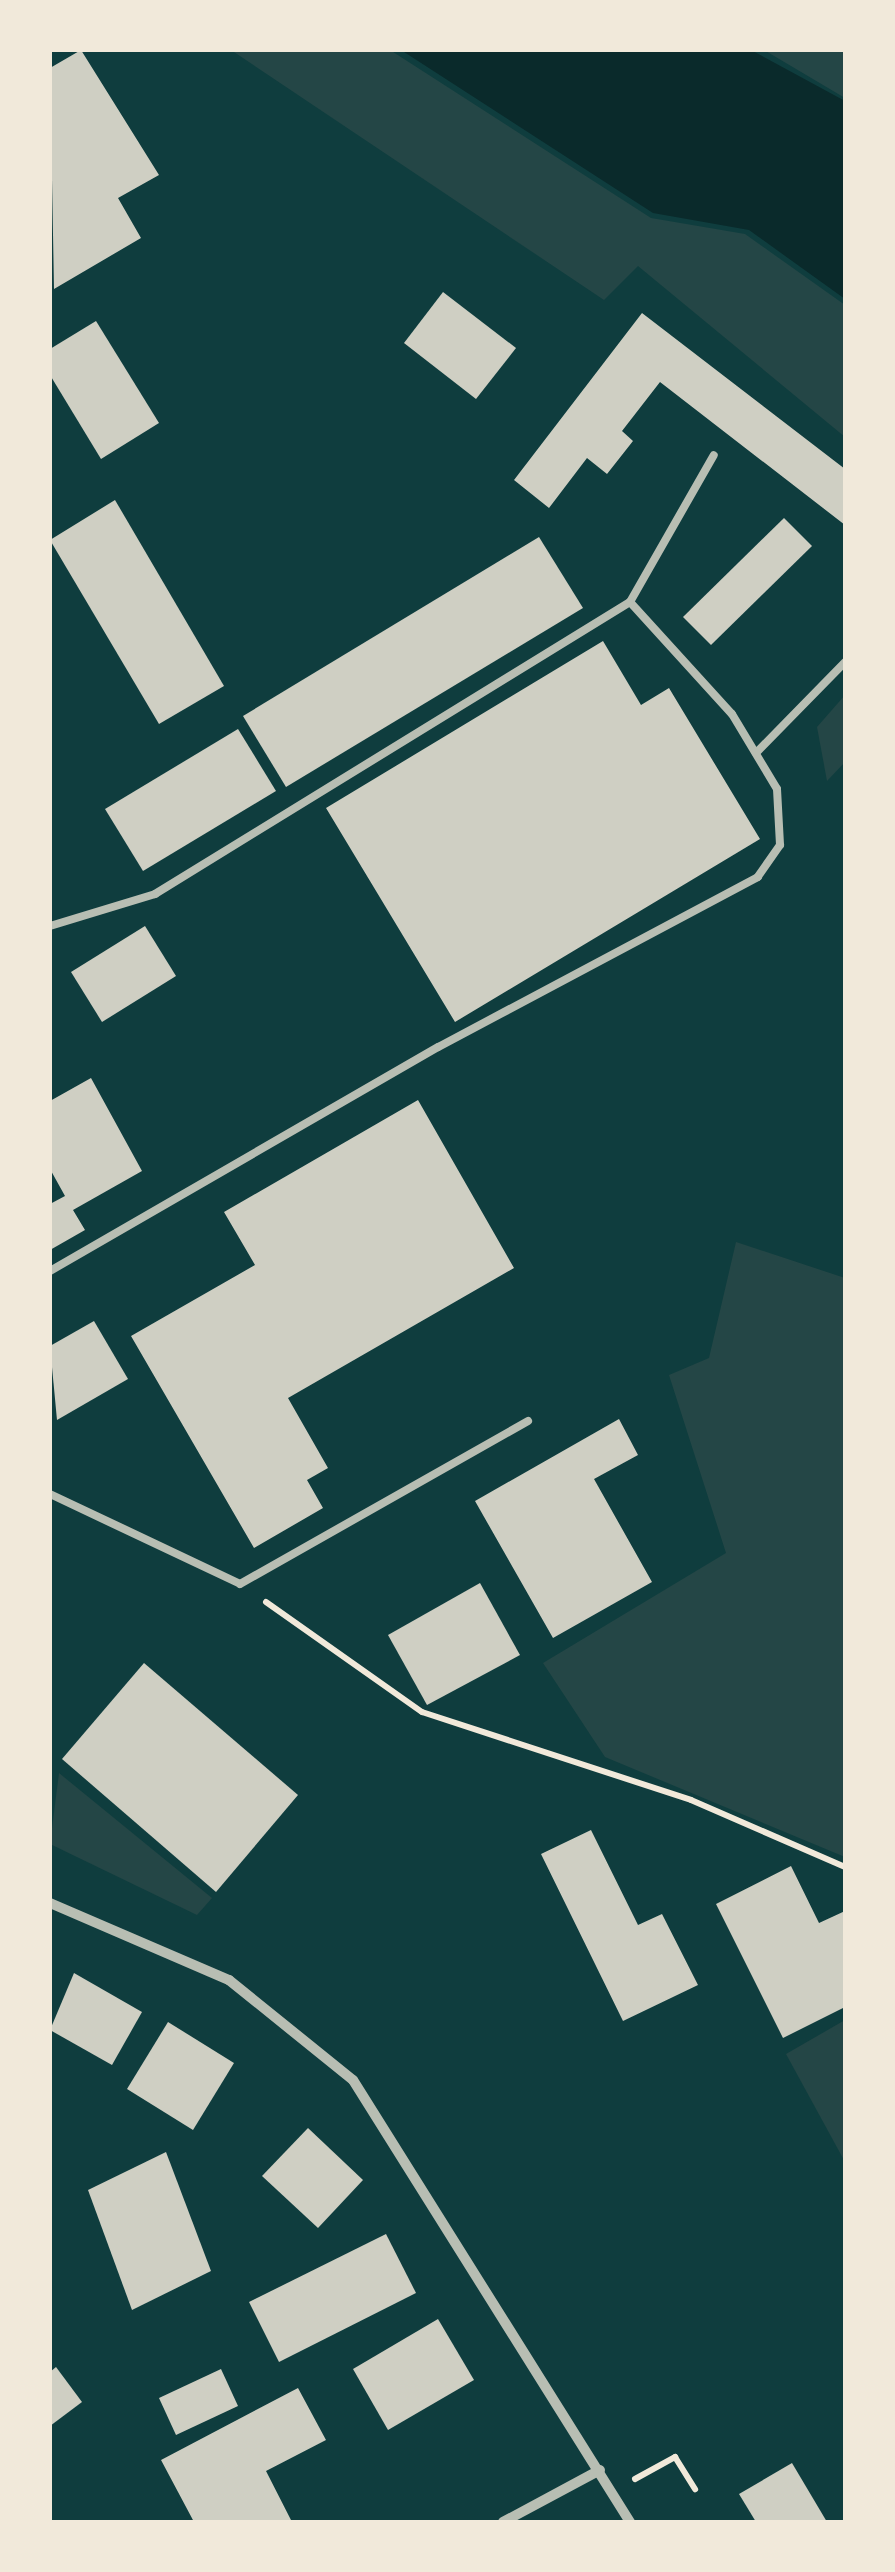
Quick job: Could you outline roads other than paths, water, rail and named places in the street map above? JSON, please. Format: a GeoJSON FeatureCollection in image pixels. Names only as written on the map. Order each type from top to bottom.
{"type":"FeatureCollection","features":[{"type":"Feature","properties":{"kind":"street"},"geometry":{"type":"LineString","coordinates":[[50,1903],[229,1980],[352,2080],[630,2522]]}},
{"type":"Feature","properties":{"kind":"street"},"geometry":{"type":"LineString","coordinates":[[504,2522],[600,2470]]}},
{"type":"Feature","properties":{"kind":"lane"},"geometry":{"type":"LineString","coordinates":[[50,926],[156,894],[630,602],[714,454]]}},
{"type":"Feature","properties":{"kind":"lane"},"geometry":{"type":"LineString","coordinates":[[50,1272],[438,1047],[758,877],[782,828],[778,789],[756,753],[630,602]]}},
{"type":"Feature","properties":{"kind":"lane"},"geometry":{"type":"LineString","coordinates":[[756,753],[845,662]]}},
{"type":"Feature","properties":{"kind":"lane"},"geometry":{"type":"LineString","coordinates":[[50,1494],[240,1584],[528,1421]]}}]}
